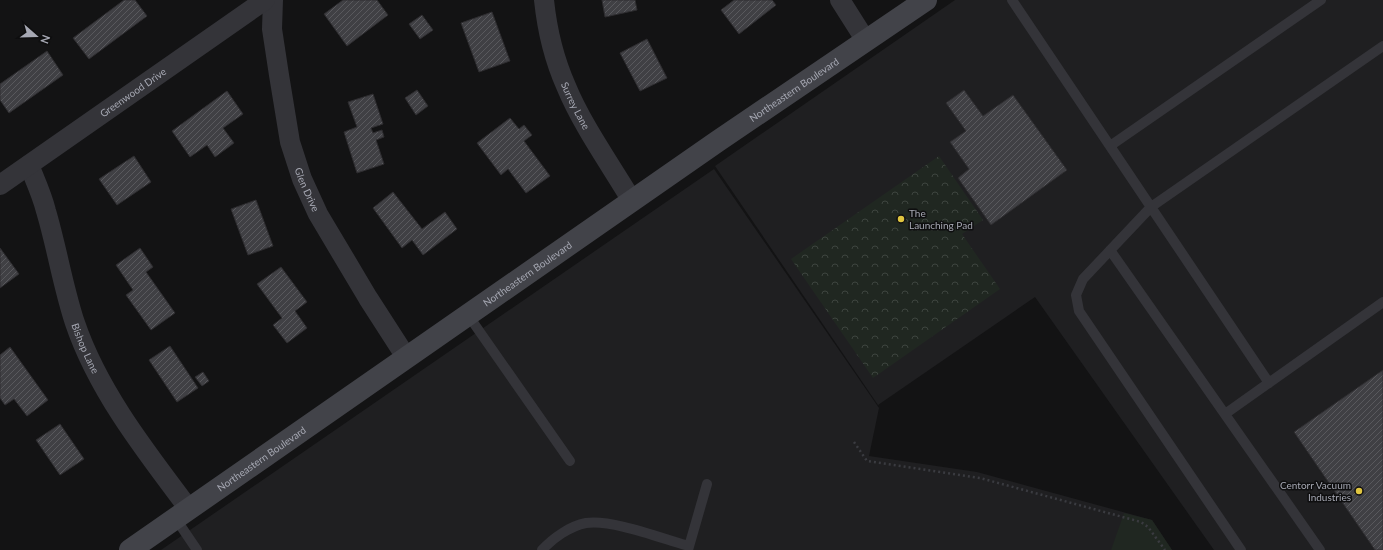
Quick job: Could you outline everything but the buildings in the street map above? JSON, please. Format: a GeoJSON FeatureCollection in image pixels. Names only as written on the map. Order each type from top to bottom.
{"type":"FeatureCollection","features":[{"type":"Feature","properties":{"kind":"street","name":"Greenwood Drive"},"geometry":{"type":"LineString","coordinates":[[0,185],[265,0]]}},
{"type":"Feature","properties":{"kind":"street","name":"Glen Drive"},"geometry":{"type":"LineString","coordinates":[[273,0],[272,29],[279,76],[290,142],[302,179],[318,214],[368,298],[406,357]]}},
{"type":"Feature","properties":{"kind":"street","name":"Surrey Lane"},"geometry":{"type":"LineString","coordinates":[[544,0],[554,53],[566,87],[632,201]]}},
{"type":"Feature","properties":{"kind":"street"},"geometry":{"type":"LineString","coordinates":[[840,0],[866,41]]}},
{"type":"Feature","properties":{"kind":"street","name":"Northeastern Boulevard"},"geometry":{"type":"LineString","coordinates":[[130,550],[406,357],[926,0]]}},
{"type":"Feature","properties":{"kind":"street","name":"Bishop Lane"},"geometry":{"type":"LineString","coordinates":[[29,165],[46,209],[75,322],[86,350],[98,375],[182,514]]}},
{"type":"Feature","properties":{"kind":"lane"},"geometry":{"type":"LineString","coordinates":[[1012,0],[1269,383]]}},
{"type":"Feature","properties":{"kind":"lane"},"geometry":{"type":"LineString","coordinates":[[1110,146],[1321,0]]}},
{"type":"Feature","properties":{"kind":"lane"},"geometry":{"type":"LineString","coordinates":[[1241,550],[1079,311],[1076,295],[1083,279],[1151,207],[1383,46]]}},
{"type":"Feature","properties":{"kind":"lane"},"geometry":{"type":"LineString","coordinates":[[1110,250],[1320,550]]}},
{"type":"Feature","properties":{"kind":"lane"},"geometry":{"type":"LineString","coordinates":[[1225,414],[1383,302]]}},
{"type":"Feature","properties":{"kind":"lane"},"geometry":{"type":"LineString","coordinates":[[468,315],[570,461]]}},
{"type":"Feature","properties":{"kind":"lane"},"geometry":{"type":"LineString","coordinates":[[542,550],[569,529],[587,523],[627,528],[688,548],[707,484]]}},
{"type":"Feature","properties":{"kind":"lane"},"geometry":{"type":"LineString","coordinates":[[182,514],[197,550]]}},
{"type":"Feature","properties":{"kind":"path"},"geometry":{"type":"LineString","coordinates":[[854,442],[867,461],[980,478],[1141,522],[1148,527],[1165,550]]}},
{"type":"Feature","properties":{"kind":"shaded area"},"geometry":{"type":"Polygon","coordinates":[[[955,0],[1383,0],[1383,550],[1214,550],[1035,297],[878,405],[715,166],[955,0]]]}},
{"type":"Feature","properties":{"kind":"shaded area"},"geometry":{"type":"Polygon","coordinates":[[[714,169],[879,408],[869,456],[977,472],[1152,520],[1172,550],[161,550],[714,169]]]}},
{"type":"Feature","properties":{"kind":"green space"},"geometry":{"type":"Polygon","coordinates":[[[939,156],[983,220],[962,234],[1000,289],[873,378],[791,259],[939,156]]]}},
{"type":"Feature","properties":{"kind":"green space"},"geometry":{"type":"Polygon","coordinates":[[[1124,513],[1152,520],[1172,550],[1111,550],[1124,513]]]}},
{"type":"Feature","properties":{"kind":"place","name":"The Launching Pad"},"geometry":{"type":"Point","coordinates":[901,219]}},
{"type":"Feature","properties":{"kind":"place","name":"Centorr Vacuum Industries"},"geometry":{"type":"Point","coordinates":[1359,491]}}]}
